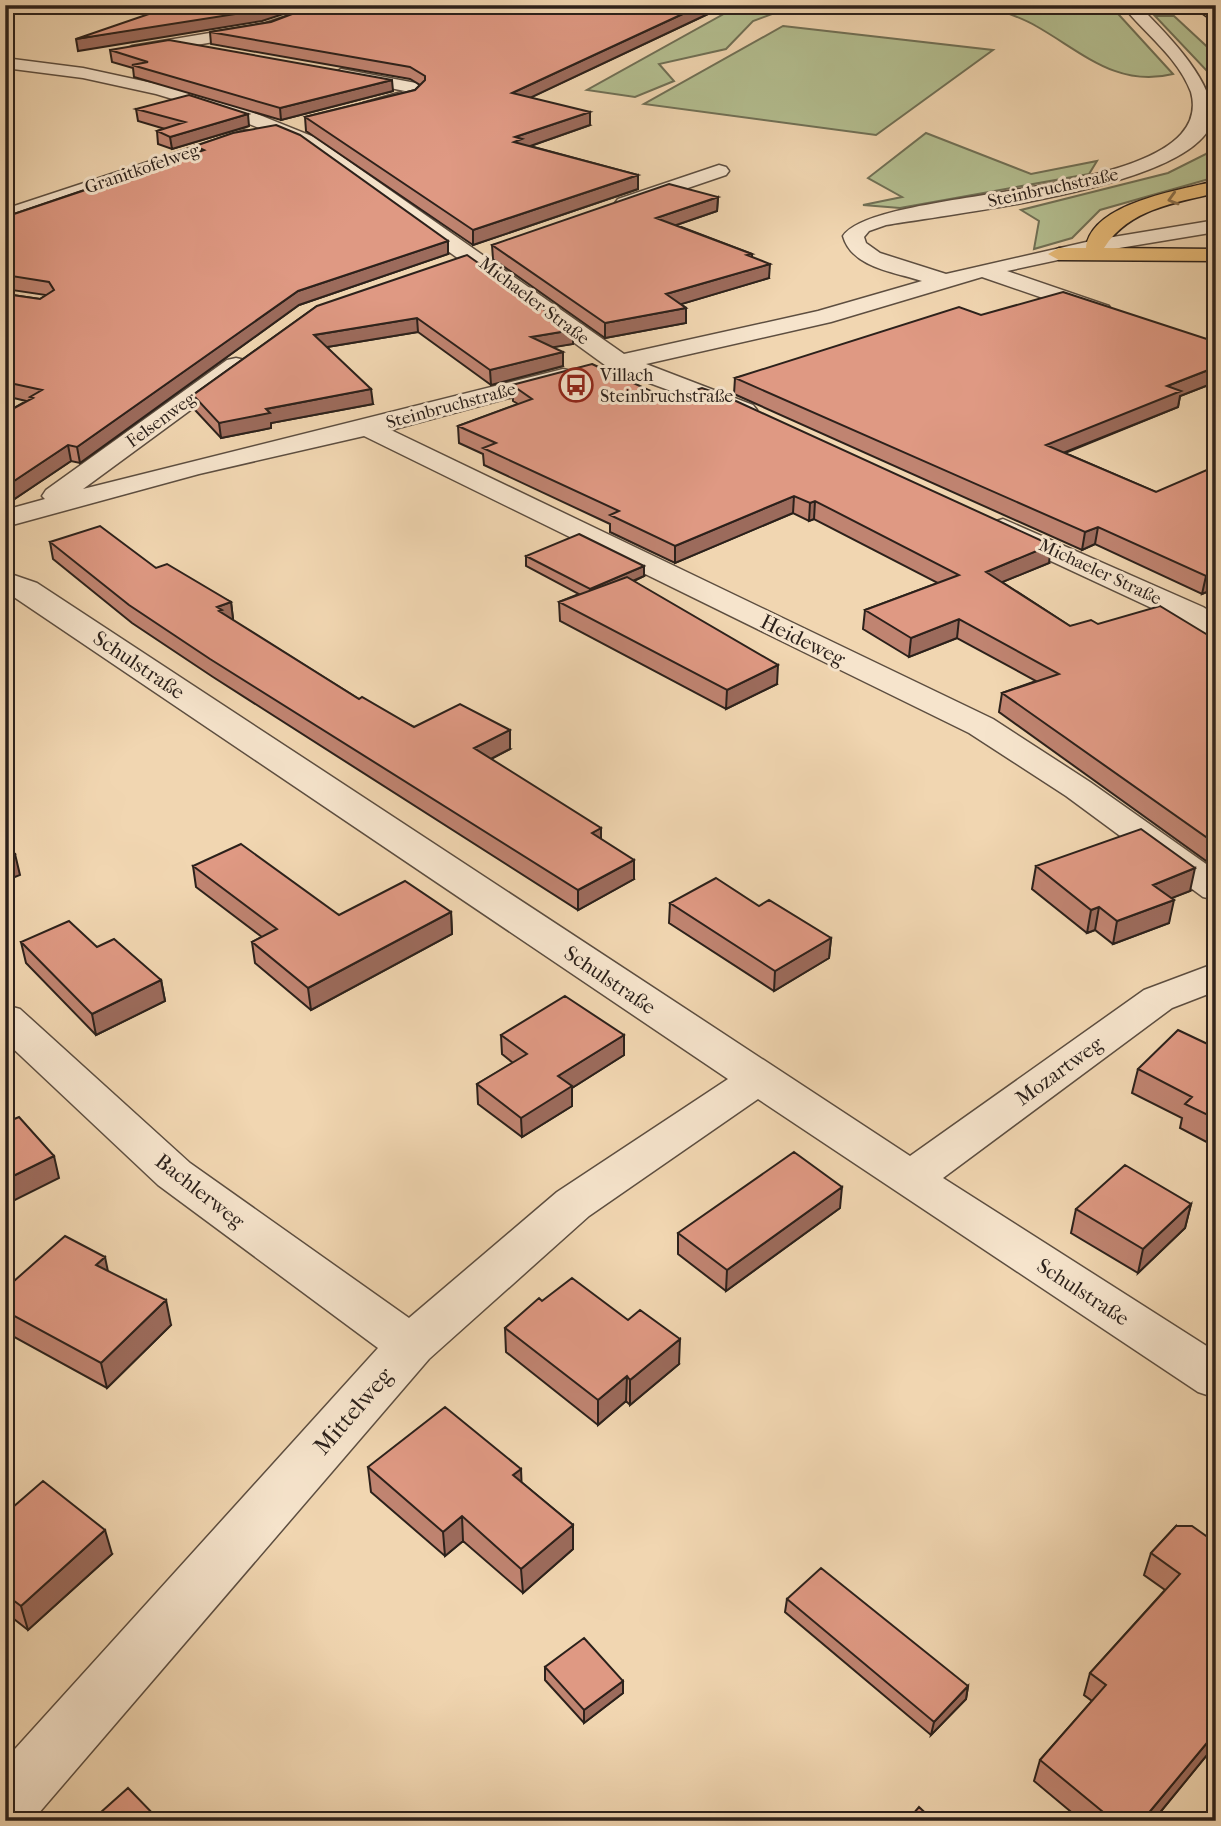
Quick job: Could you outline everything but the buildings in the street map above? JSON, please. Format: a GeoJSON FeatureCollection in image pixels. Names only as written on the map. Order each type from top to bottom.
{"type":"FeatureCollection","features":[{"type":"Feature","properties":{"kind":"main road"},"geometry":{"type":"LineString","coordinates":[[1198,5],[1216,19]]}},
{"type":"Feature","properties":{"kind":"main road"},"geometry":{"type":"LineString","coordinates":[[1204,5],[1216,8]]}},
{"type":"Feature","properties":{"kind":"main road"},"geometry":{"type":"LineString","coordinates":[[1096,246],[1112,220],[1130,211],[1216,187]]}},
{"type":"Feature","properties":{"kind":"main road"},"geometry":{"type":"LineString","coordinates":[[1130,211],[1179,232],[1216,253]]}},
{"type":"Feature","properties":{"kind":"main road"},"geometry":{"type":"LineString","coordinates":[[1059,254],[1216,253]]}},
{"type":"Feature","properties":{"kind":"street"},"geometry":{"type":"LineString","coordinates":[[120,53],[266,28],[335,5]]}},
{"type":"Feature","properties":{"kind":"street","name":"Steinbruchstraße"},"geometry":{"type":"LineString","coordinates":[[945,281],[872,258],[856,246],[853,236],[862,227],[882,220],[1104,179],[1167,158],[1196,137],[1203,122],[1203,105],[1197,86],[1177,57],[1129,5]]}},
{"type":"Feature","properties":{"kind":"street"},"geometry":{"type":"LineString","coordinates":[[173,45],[226,54]]}},
{"type":"Feature","properties":{"kind":"street"},"geometry":{"type":"LineString","coordinates":[[40,66],[93,58]]}},
{"type":"Feature","properties":{"kind":"street","name":"Michaeler Straße"},"geometry":{"type":"LineString","coordinates":[[5,63],[40,66],[144,85],[220,105],[281,129],[332,157],[481,251],[619,362],[770,422]]}},
{"type":"Feature","properties":{"kind":"street"},"geometry":{"type":"LineString","coordinates":[[318,70],[410,87],[416,91],[410,96],[350,113]]}},
{"type":"Feature","properties":{"kind":"street","name":"Granitkofelweg"},"geometry":{"type":"LineString","coordinates":[[5,216],[230,138],[314,122]]}},
{"type":"Feature","properties":{"kind":"street"},"geometry":{"type":"LineString","coordinates":[[608,208],[719,171]]}},
{"type":"Feature","properties":{"kind":"street","name":"Steinbruchstraße"},"geometry":{"type":"LineString","coordinates":[[5,536],[36,511],[194,467],[367,428],[619,362],[823,317],[982,270],[1096,246],[1216,226]]}},
{"type":"Feature","properties":{"kind":"street"},"geometry":{"type":"LineString","coordinates":[[439,266],[481,251]]}},
{"type":"Feature","properties":{"kind":"street"},"geometry":{"type":"LineString","coordinates":[[982,270],[1121,318]]}},
{"type":"Feature","properties":{"kind":"street","name":"Felsenweg"},"geometry":{"type":"LineString","coordinates":[[36,511],[254,352]]}},
{"type":"Feature","properties":{"kind":"street","name":"Heideweg"},"geometry":{"type":"LineString","coordinates":[[367,428],[981,726],[1078,789],[1216,889]]}},
{"type":"Feature","properties":{"kind":"street"},"geometry":{"type":"LineString","coordinates":[[5,519],[36,511]]}},
{"type":"Feature","properties":{"kind":"street","name":"Michaeler Straße"},"geometry":{"type":"LineString","coordinates":[[980,517],[1192,614],[1216,629]]}},
{"type":"Feature","properties":{"kind":"street","name":"Schulstraße"},"geometry":{"type":"LineString","coordinates":[[5,581],[26,589],[758,1079],[1216,1378]]}},
{"type":"Feature","properties":{"kind":"street","name":"Mozartweg"},"geometry":{"type":"LineString","coordinates":[[910,1179],[1158,999],[1216,976]]}},
{"type":"Feature","properties":{"kind":"street","name":"Bachlerweg"},"geometry":{"type":"LineString","coordinates":[[5,1018],[174,1174],[411,1345]]}},
{"type":"Feature","properties":{"kind":"street","name":"Mittelweg"},"geometry":{"type":"LineString","coordinates":[[5,1806],[411,1345],[573,1203],[758,1079]]}},
{"type":"Feature","properties":{"kind":"green space"},"geometry":{"type":"Polygon","coordinates":[[[740,5],[780,5],[783,10],[753,21],[726,49],[659,64],[674,81],[635,97],[587,90],[740,5]]]}},
{"type":"Feature","properties":{"kind":"green space"},"geometry":{"type":"Polygon","coordinates":[[[986,5],[1110,5],[1173,74],[1153,77],[1117,72],[1030,23],[986,5]]]}},
{"type":"Feature","properties":{"kind":"green space"},"geometry":{"type":"Polygon","coordinates":[[[1155,16],[1174,16],[1216,55],[1216,87],[1209,73],[1155,16]]]}},
{"type":"Feature","properties":{"kind":"green space"},"geometry":{"type":"Polygon","coordinates":[[[783,26],[993,50],[876,135],[644,104],[783,26]]]}},
{"type":"Feature","properties":{"kind":"green space"},"geometry":{"type":"Polygon","coordinates":[[[926,133],[1031,174],[1097,161],[1089,174],[900,208],[863,205],[902,197],[868,178],[926,133]]]}},
{"type":"Feature","properties":{"kind":"green space"},"geometry":{"type":"Polygon","coordinates":[[[1216,140],[1216,177],[1100,210],[1072,238],[1034,249],[1039,221],[1021,210],[1168,173],[1206,154],[1216,140]]]}},
{"type":"Feature","properties":{"kind":"place","name":"Villach Steinbruchstraße"},"geometry":{"type":"Point","coordinates":[576,385]}}]}
